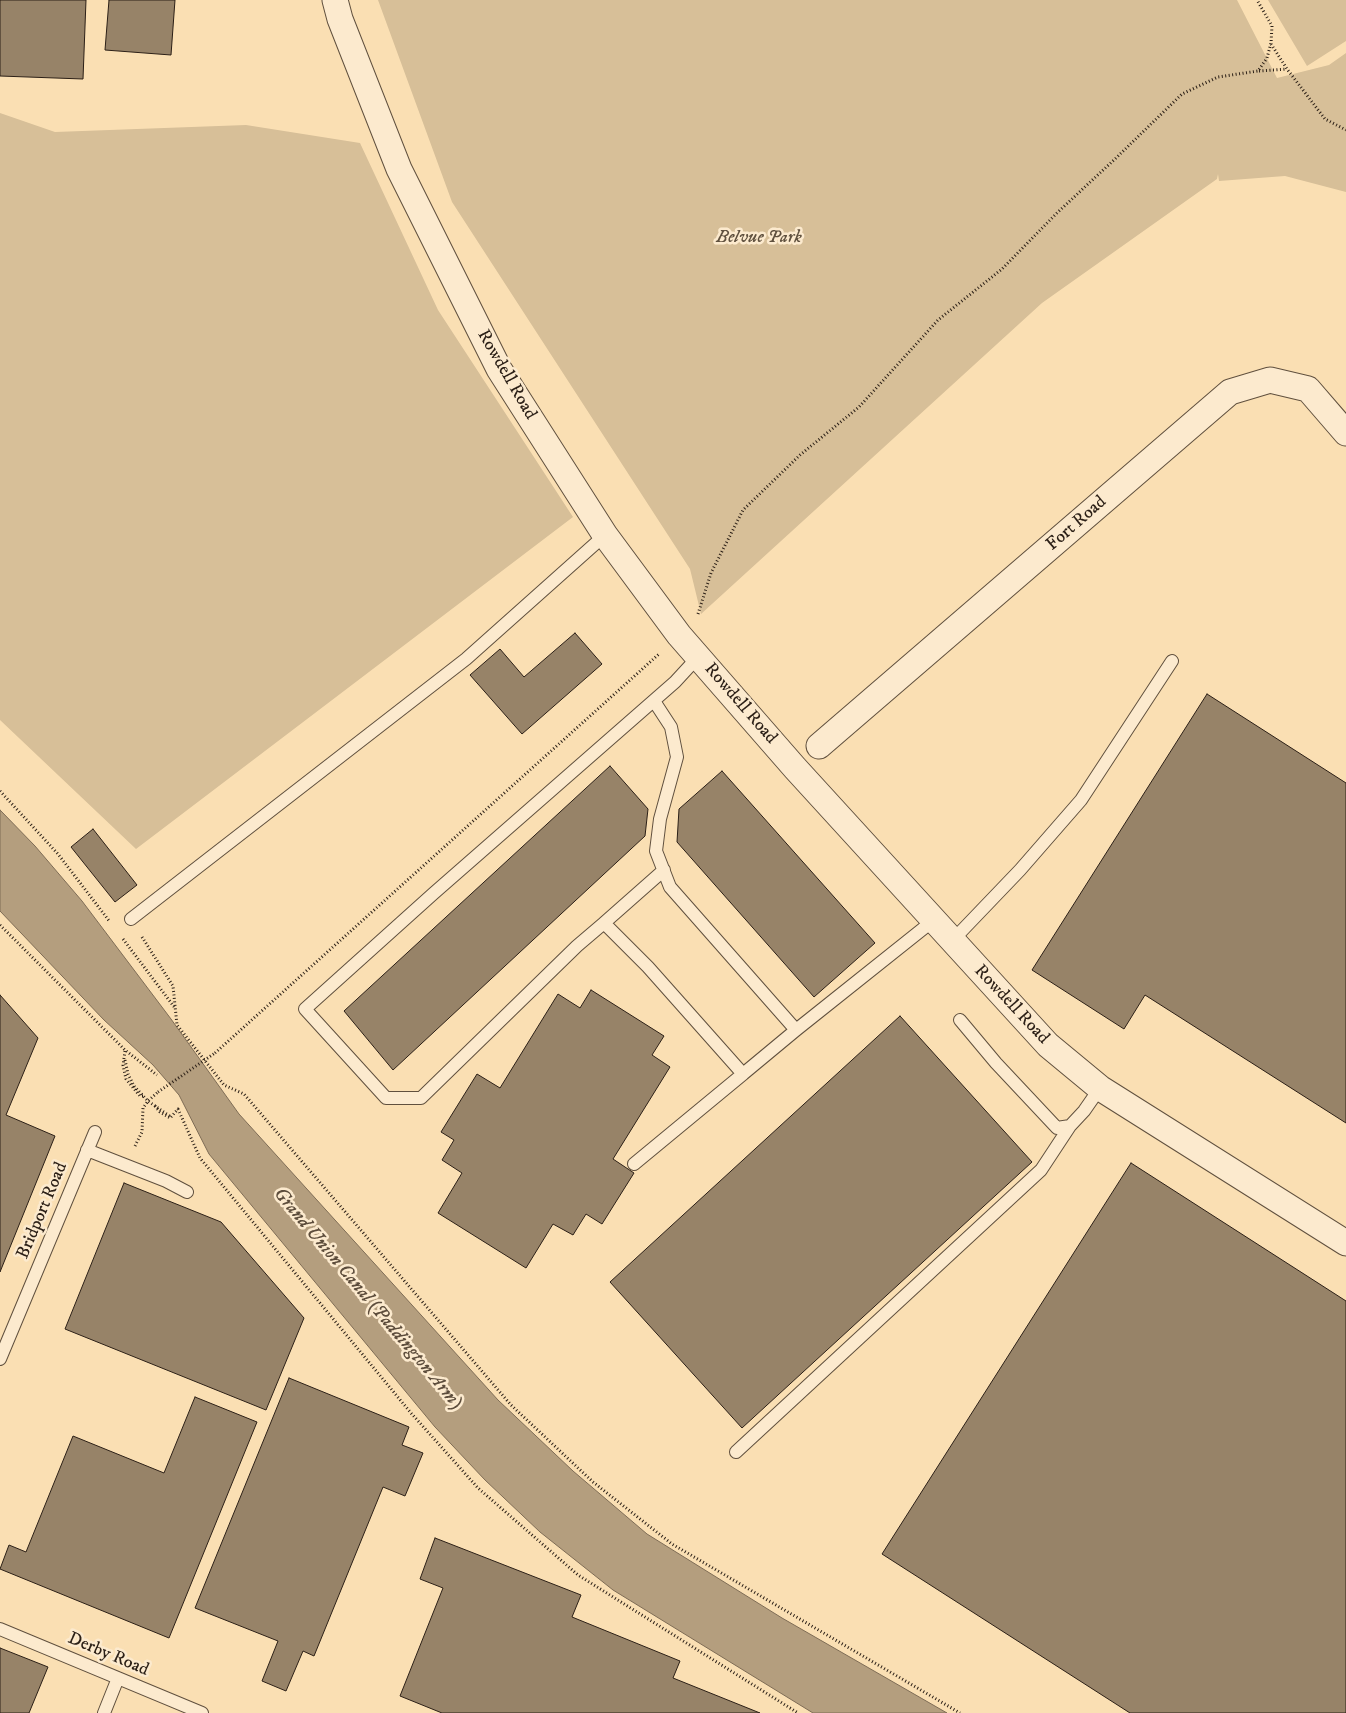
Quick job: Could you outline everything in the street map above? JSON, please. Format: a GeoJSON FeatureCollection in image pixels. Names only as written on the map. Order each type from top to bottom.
{"type":"FeatureCollection","features":[{"type":"Feature","properties":{"kind":"street","name":"Rowdell Road"},"geometry":{"type":"LineString","coordinates":[[335,0],[340,20],[399,169],[499,369],[605,535],[679,635],[795,768],[1048,1045],[1100,1088],[1346,1243]]}},
{"type":"Feature","properties":{"kind":"street","name":"Fort Road"},"geometry":{"type":"LineString","coordinates":[[819,746],[1230,392],[1270,380],[1308,389],[1346,433]]}},
{"type":"Feature","properties":{"kind":"lane"},"geometry":{"type":"LineString","coordinates":[[131,920],[466,659],[605,535]]}},
{"type":"Feature","properties":{"kind":"lane"},"geometry":{"type":"LineString","coordinates":[[664,870],[577,946],[421,1098],[386,1098],[305,1009],[434,893],[654,701],[698,657]]}},
{"type":"Feature","properties":{"kind":"lane"},"geometry":{"type":"LineString","coordinates":[[952,941],[1020,870],[1081,800],[1172,661]]}},
{"type":"Feature","properties":{"kind":"lane"},"geometry":{"type":"LineString","coordinates":[[654,701],[670,727],[677,757],[660,819],[656,850],[670,887],[796,1030]]}},
{"type":"Feature","properties":{"kind":"lane"},"geometry":{"type":"LineString","coordinates":[[634,1164],[796,1030],[934,920]]}},
{"type":"Feature","properties":{"kind":"lane"},"geometry":{"type":"LineString","coordinates":[[604,923],[648,967],[743,1074]]}},
{"type":"Feature","properties":{"kind":"lane"},"geometry":{"type":"LineString","coordinates":[[960,1020],[996,1063],[1057,1128],[1070,1126]]}},
{"type":"Feature","properties":{"kind":"lane"},"geometry":{"type":"LineString","coordinates":[[736,1452],[1041,1170],[1070,1126],[1084,1111],[1100,1088]]}},
{"type":"Feature","properties":{"kind":"lane","name":"Bridport Road"},"geometry":{"type":"LineString","coordinates":[[0,1359],[95,1132]]}},
{"type":"Feature","properties":{"kind":"lane"},"geometry":{"type":"LineString","coordinates":[[87,1150],[166,1181],[187,1192]]}},
{"type":"Feature","properties":{"kind":"lane","name":"Derby Road"},"geometry":{"type":"LineString","coordinates":[[0,1629],[202,1713]]}},
{"type":"Feature","properties":{"kind":"lane"},"geometry":{"type":"LineString","coordinates":[[104,1713],[118,1678]]}},
{"type":"Feature","properties":{"kind":"path"},"geometry":{"type":"LineString","coordinates":[[1257,0],[1272,26],[1271,43],[1267,58],[1258,71]]}},
{"type":"Feature","properties":{"kind":"path"},"geometry":{"type":"LineString","coordinates":[[1271,43],[1286,69],[1324,119],[1346,130]]}},
{"type":"Feature","properties":{"kind":"path"},"geometry":{"type":"LineString","coordinates":[[695,622],[711,574],[743,510],[800,455],[859,406],[938,320],[1002,268],[1182,94],[1218,78],[1258,71],[1286,69]]}},
{"type":"Feature","properties":{"kind":"path"},"geometry":{"type":"LineString","coordinates":[[134,1149],[142,1132],[143,1108],[148,1101],[215,1053],[665,648]]}},
{"type":"Feature","properties":{"kind":"path"},"geometry":{"type":"LineString","coordinates":[[0,791],[58,854],[111,924]]}},
{"type":"Feature","properties":{"kind":"path"},"geometry":{"type":"LineString","coordinates":[[131,920],[173,986],[177,1026],[224,1085],[244,1094],[511,1405],[593,1482],[672,1544],[960,1713]]}},
{"type":"Feature","properties":{"kind":"path"},"geometry":{"type":"LineString","coordinates":[[0,925],[125,1050],[157,1075]]}},
{"type":"Feature","properties":{"kind":"path"},"geometry":{"type":"LineString","coordinates":[[122,939],[175,1008]]}},
{"type":"Feature","properties":{"kind":"path"},"geometry":{"type":"LineString","coordinates":[[125,1050],[128,1074],[134,1086],[148,1101],[171,1117],[178,1109],[200,1158],[411,1412],[478,1488],[578,1575],[798,1713]]}},
{"type":"Feature","properties":{"kind":"green space","name":"Belvue Park"},"geometry":{"type":"Polygon","coordinates":[[[378,0],[1237,0],[1277,78],[1329,65],[1346,53],[1346,192],[1285,176],[1219,181],[1218,174],[1217,179],[1042,303],[701,614],[690,569],[452,202],[378,0]]]}},
{"type":"Feature","properties":{"kind":"green space"},"geometry":{"type":"Polygon","coordinates":[[[1268,0],[1346,0],[1346,41],[1307,66],[1268,0]]]}},
{"type":"Feature","properties":{"kind":"green space"},"geometry":{"type":"Polygon","coordinates":[[[0,113],[55,132],[246,125],[360,143],[438,310],[573,517],[136,849],[0,720],[0,113]]]}},
{"type":"Feature","properties":{"kind":"water","name":"Grand Union Canal (Paddington Arm)"},"geometry":{"type":"Polygon","coordinates":[[[0,810],[35,846],[82,901],[171,1019],[239,1114],[498,1400],[573,1471],[647,1534],[782,1618],[947,1713],[813,1713],[613,1590],[540,1532],[485,1480],[435,1427],[209,1154],[179,1095],[153,1065],[104,1020],[0,911],[0,810]]]}},
{"type":"Feature","properties":{"kind":"building"},"geometry":{"type":"Polygon","coordinates":[[[0,0],[86,0],[83,79],[0,76],[0,0]]]}},
{"type":"Feature","properties":{"kind":"building"},"geometry":{"type":"Polygon","coordinates":[[[109,0],[175,0],[171,55],[105,50],[109,0]]]}},
{"type":"Feature","properties":{"kind":"building"},"geometry":{"type":"Polygon","coordinates":[[[575,633],[602,664],[522,734],[470,675],[500,649],[524,677],[575,633]]]}},
{"type":"Feature","properties":{"kind":"building"},"geometry":{"type":"Polygon","coordinates":[[[1207,694],[1346,783],[1346,1123],[1145,995],[1124,1029],[1032,970],[1207,694]]]}},
{"type":"Feature","properties":{"kind":"building"},"geometry":{"type":"Polygon","coordinates":[[[610,766],[648,809],[645,836],[393,1070],[344,1011],[610,766]]]}},
{"type":"Feature","properties":{"kind":"building"},"geometry":{"type":"Polygon","coordinates":[[[722,771],[875,943],[814,997],[677,842],[679,809],[722,771]]]}},
{"type":"Feature","properties":{"kind":"building"},"geometry":{"type":"Polygon","coordinates":[[[93,829],[137,885],[115,902],[71,847],[93,829]]]}},
{"type":"Feature","properties":{"kind":"building"},"geometry":{"type":"Polygon","coordinates":[[[591,990],[664,1036],[652,1055],[670,1067],[613,1159],[634,1173],[602,1224],[586,1214],[573,1235],[553,1224],[526,1268],[438,1213],[462,1173],[442,1160],[454,1140],[441,1132],[477,1074],[500,1088],[558,994],[580,1008],[591,990]]]}},
{"type":"Feature","properties":{"kind":"building"},"geometry":{"type":"Polygon","coordinates":[[[0,995],[38,1038],[6,1115],[55,1136],[0,1272],[0,995]]]}},
{"type":"Feature","properties":{"kind":"building"},"geometry":{"type":"Polygon","coordinates":[[[900,1016],[1032,1162],[742,1428],[610,1282],[900,1016]]]}},
{"type":"Feature","properties":{"kind":"building"},"geometry":{"type":"Polygon","coordinates":[[[1131,1163],[1346,1301],[1346,1713],[1130,1713],[882,1554],[1131,1163]]]}},
{"type":"Feature","properties":{"kind":"building"},"geometry":{"type":"Polygon","coordinates":[[[124,1183],[221,1222],[304,1318],[266,1410],[65,1329],[124,1183]]]}},
{"type":"Feature","properties":{"kind":"building"},"geometry":{"type":"Polygon","coordinates":[[[289,1378],[409,1427],[402,1445],[423,1453],[405,1496],[383,1487],[314,1656],[303,1651],[286,1691],[262,1681],[278,1641],[195,1608],[289,1378]]]}},
{"type":"Feature","properties":{"kind":"building"},"geometry":{"type":"Polygon","coordinates":[[[195,1397],[257,1422],[169,1638],[0,1569],[9,1545],[26,1552],[73,1436],[164,1473],[195,1397]]]}},
{"type":"Feature","properties":{"kind":"building"},"geometry":{"type":"Polygon","coordinates":[[[435,1538],[581,1595],[572,1617],[680,1661],[673,1678],[760,1713],[442,1713],[400,1696],[443,1588],[420,1579],[435,1538]]]}},
{"type":"Feature","properties":{"kind":"building"},"geometry":{"type":"Polygon","coordinates":[[[0,1648],[48,1667],[29,1713],[0,1713],[0,1648]]]}}]}
